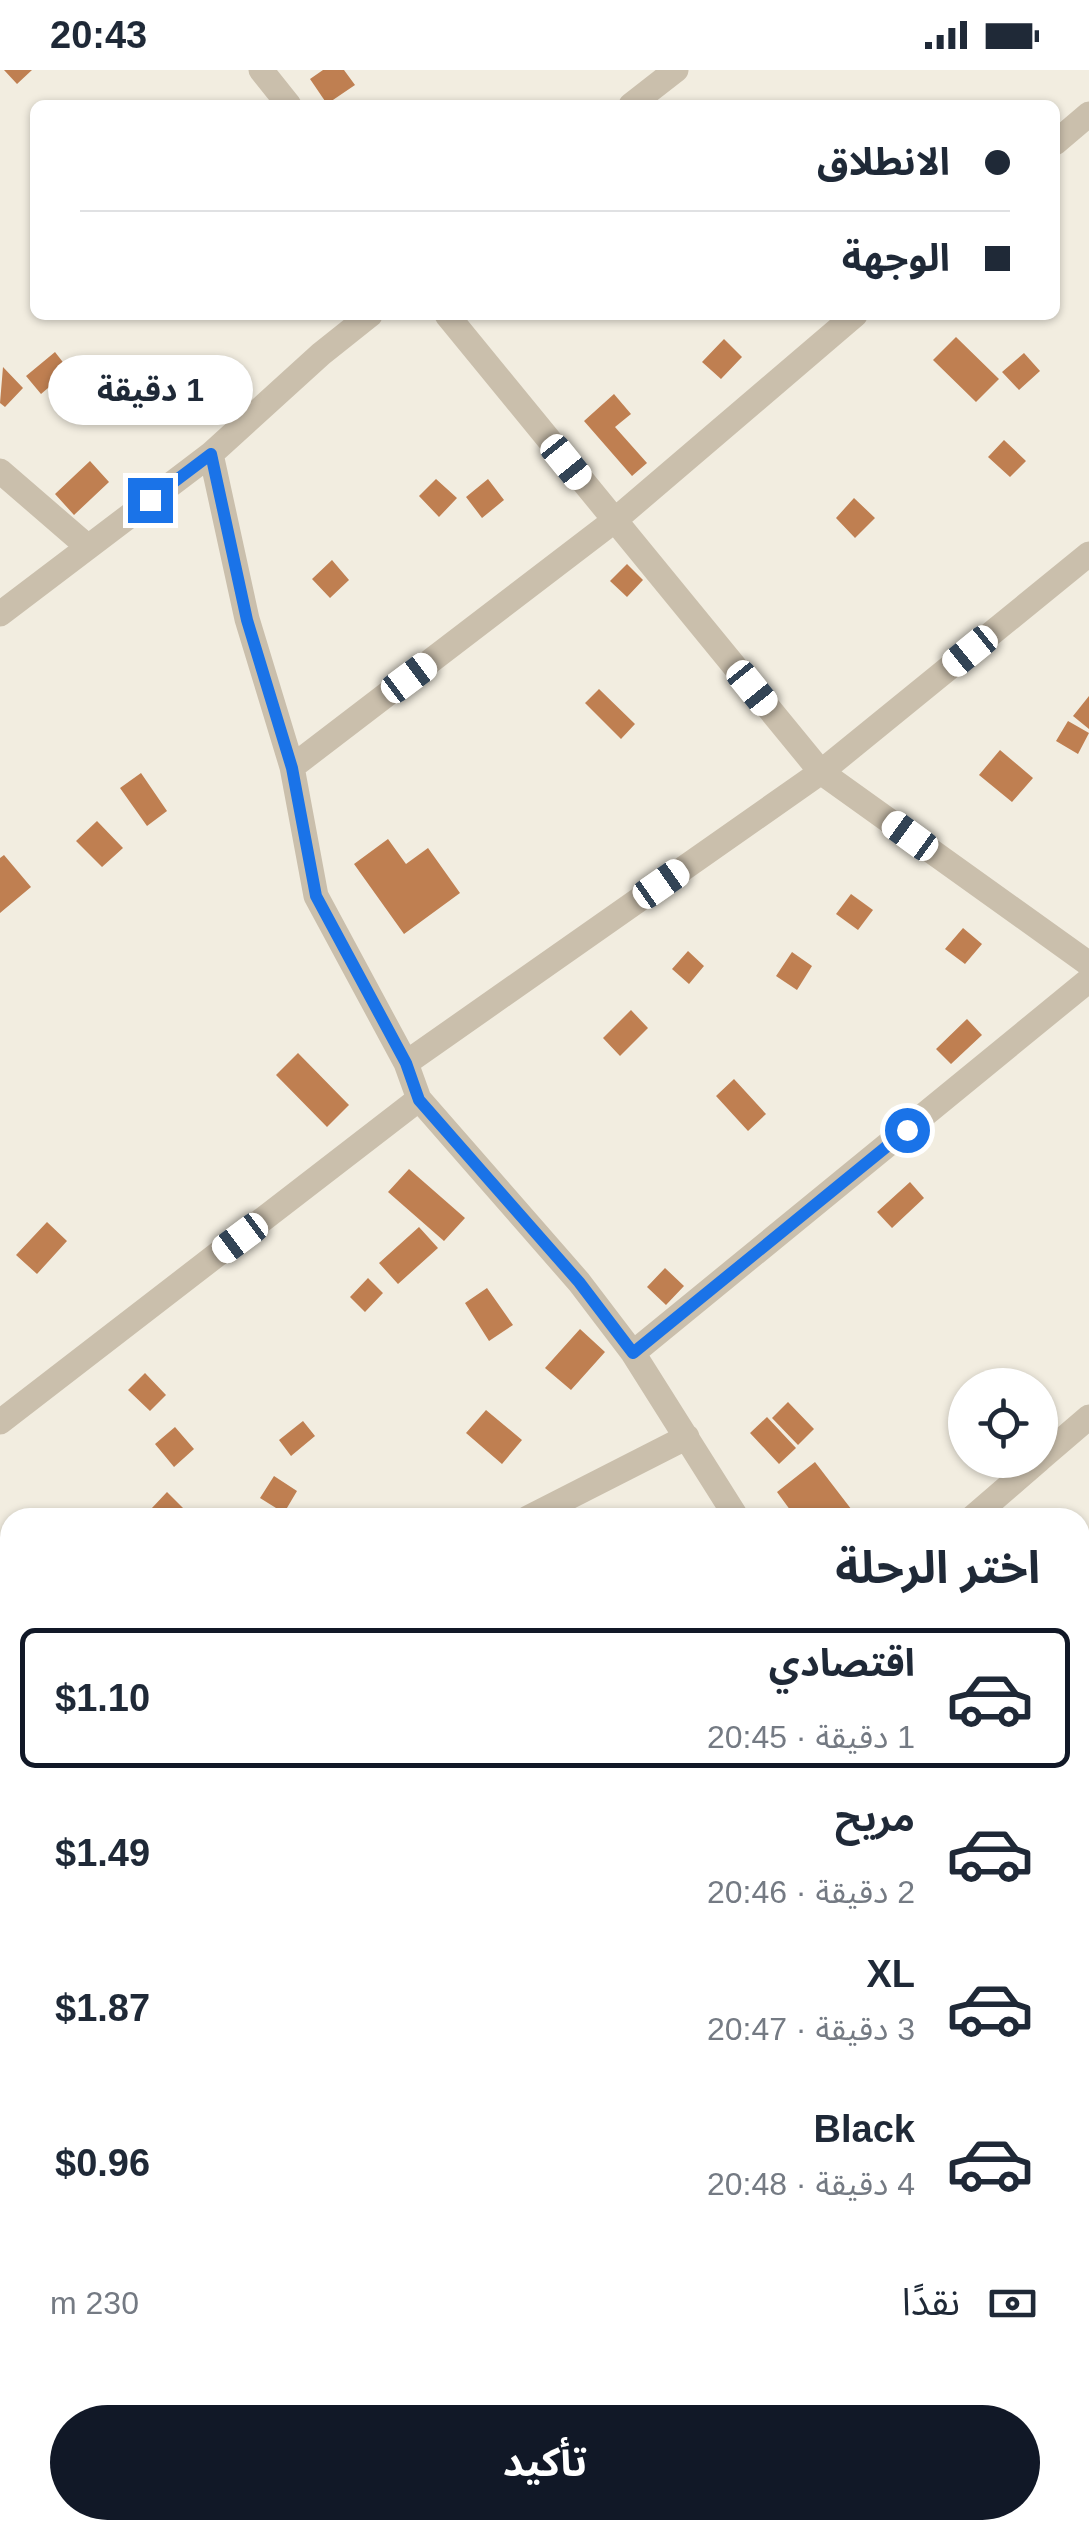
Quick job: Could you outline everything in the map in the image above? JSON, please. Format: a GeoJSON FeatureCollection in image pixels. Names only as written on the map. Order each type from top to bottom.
{"type":"FeatureCollection","features":[{"type":"Feature","properties":{"kind":"street"},"geometry":{"type":"LineString","coordinates":[[261,70],[284,100]]}},
{"type":"Feature","properties":{"kind":"street"},"geometry":{"type":"LineString","coordinates":[[638,100],[676,70]]}},
{"type":"Feature","properties":{"kind":"street"},"geometry":{"type":"LineString","coordinates":[[1060,140],[1089,114]]}},
{"type":"Feature","properties":{"kind":"street"},"geometry":{"type":"LineString","coordinates":[[0,614],[211,454],[364,320]]}},
{"type":"Feature","properties":{"kind":"street"},"geometry":{"type":"LineString","coordinates":[[450,320],[820,772],[1089,964]]}},
{"type":"Feature","properties":{"kind":"street"},"geometry":{"type":"LineString","coordinates":[[292,768],[614,520],[848,320]]}},
{"type":"Feature","properties":{"kind":"street"},"geometry":{"type":"LineString","coordinates":[[211,454],[247,620],[292,768],[316,896],[406,1063],[419,1100],[579,1282],[633,1353],[731,1508]]}},
{"type":"Feature","properties":{"kind":"street"},"geometry":{"type":"LineString","coordinates":[[0,471],[88,547]]}},
{"type":"Feature","properties":{"kind":"street"},"geometry":{"type":"LineString","coordinates":[[406,1063],[820,772],[1089,554]]}},
{"type":"Feature","properties":{"kind":"street"},"geometry":{"type":"LineString","coordinates":[[633,1353],[1089,980]]}},
{"type":"Feature","properties":{"kind":"street"},"geometry":{"type":"LineString","coordinates":[[0,1422],[419,1100]]}},
{"type":"Feature","properties":{"kind":"street"},"geometry":{"type":"LineString","coordinates":[[1058,1444],[1089,1417]]}},
{"type":"Feature","properties":{"kind":"street"},"geometry":{"type":"LineString","coordinates":[[548,1508],[687,1437]]}},
{"type":"Feature","properties":{"kind":"street"},"geometry":{"type":"LineString","coordinates":[[984,1508],[1019,1478]]}},
{"type":"Feature","properties":{"kind":"building"},"geometry":{"type":"Polygon","coordinates":[[[4,70],[32,70],[17,84],[4,70]]]}},
{"type":"Feature","properties":{"kind":"building"},"geometry":{"type":"Polygon","coordinates":[[[323,70],[344,70],[355,85],[333,100],[324,100],[310,79],[323,70]]]}},
{"type":"Feature","properties":{"kind":"building"},"geometry":{"type":"Polygon","coordinates":[[[956,337],[999,379],[976,402],[933,360],[956,337]]]}},
{"type":"Feature","properties":{"kind":"building"},"geometry":{"type":"Polygon","coordinates":[[[724,339],[742,357],[721,379],[702,362],[724,339]]]}},
{"type":"Feature","properties":{"kind":"building"},"geometry":{"type":"Polygon","coordinates":[[[55,352],[69,370],[41,394],[26,376],[55,352]]]}},
{"type":"Feature","properties":{"kind":"building"},"geometry":{"type":"Polygon","coordinates":[[[1024,353],[1040,371],[1019,390],[1002,372],[1024,353]]]}},
{"type":"Feature","properties":{"kind":"building"},"geometry":{"type":"Polygon","coordinates":[[[3,367],[23,388],[5,407],[0,403],[3,367]]]}},
{"type":"Feature","properties":{"kind":"building"},"geometry":{"type":"Polygon","coordinates":[[[614,394],[631,414],[615,427],[647,463],[632,476],[584,421],[614,394]]]}},
{"type":"Feature","properties":{"kind":"building"},"geometry":{"type":"Polygon","coordinates":[[[1004,440],[1026,461],[1010,477],[988,457],[1004,440]]]}},
{"type":"Feature","properties":{"kind":"building"},"geometry":{"type":"Polygon","coordinates":[[[90,461],[109,482],[74,515],[55,494],[90,461]]]}},
{"type":"Feature","properties":{"kind":"building"},"geometry":{"type":"Polygon","coordinates":[[[436,479],[457,498],[439,517],[419,496],[436,479]]]}},
{"type":"Feature","properties":{"kind":"building"},"geometry":{"type":"Polygon","coordinates":[[[488,479],[504,500],[482,518],[466,497],[488,479]]]}},
{"type":"Feature","properties":{"kind":"building"},"geometry":{"type":"Polygon","coordinates":[[[854,498],[875,518],[855,538],[836,518],[854,498]]]}},
{"type":"Feature","properties":{"kind":"building"},"geometry":{"type":"Polygon","coordinates":[[[332,560],[349,580],[330,598],[312,579],[332,560]]]}},
{"type":"Feature","properties":{"kind":"building"},"geometry":{"type":"Polygon","coordinates":[[[627,564],[643,580],[627,597],[610,581],[627,564]]]}},
{"type":"Feature","properties":{"kind":"building"},"geometry":{"type":"Polygon","coordinates":[[[599,689],[635,724],[621,739],[585,703],[599,689]]]}},
{"type":"Feature","properties":{"kind":"building"},"geometry":{"type":"Polygon","coordinates":[[[1089,696],[1089,729],[1073,716],[1089,696]]]}},
{"type":"Feature","properties":{"kind":"building"},"geometry":{"type":"Polygon","coordinates":[[[1068,721],[1089,733],[1078,754],[1056,741],[1068,721]]]}},
{"type":"Feature","properties":{"kind":"building"},"geometry":{"type":"Polygon","coordinates":[[[1000,750],[1033,778],[1012,802],[979,775],[1000,750]]]}},
{"type":"Feature","properties":{"kind":"building"},"geometry":{"type":"Polygon","coordinates":[[[141,773],[167,811],[147,826],[120,788],[141,773]]]}},
{"type":"Feature","properties":{"kind":"building"},"geometry":{"type":"Polygon","coordinates":[[[97,821],[123,848],[102,867],[76,841],[97,821]]]}},
{"type":"Feature","properties":{"kind":"building"},"geometry":{"type":"Polygon","coordinates":[[[388,839],[406,864],[428,848],[460,893],[404,934],[354,864],[388,839]]]}},
{"type":"Feature","properties":{"kind":"building"},"geometry":{"type":"Polygon","coordinates":[[[4,855],[31,887],[0,913],[0,858],[4,855]]]}},
{"type":"Feature","properties":{"kind":"building"},"geometry":{"type":"Polygon","coordinates":[[[851,894],[873,910],[858,930],[836,914],[851,894]]]}},
{"type":"Feature","properties":{"kind":"building"},"geometry":{"type":"Polygon","coordinates":[[[963,928],[982,944],[965,964],[945,949],[963,928]]]}},
{"type":"Feature","properties":{"kind":"building"},"geometry":{"type":"Polygon","coordinates":[[[688,951],[704,966],[689,984],[672,969],[688,951]]]}},
{"type":"Feature","properties":{"kind":"building"},"geometry":{"type":"Polygon","coordinates":[[[792,952],[812,966],[797,990],[776,976],[792,952]]]}},
{"type":"Feature","properties":{"kind":"building"},"geometry":{"type":"Polygon","coordinates":[[[631,1010],[648,1028],[620,1056],[603,1038],[631,1010]]]}},
{"type":"Feature","properties":{"kind":"building"},"geometry":{"type":"Polygon","coordinates":[[[967,1019],[982,1035],[951,1064],[936,1049],[967,1019]]]}},
{"type":"Feature","properties":{"kind":"building"},"geometry":{"type":"Polygon","coordinates":[[[298,1053],[349,1105],[327,1127],[276,1075],[298,1053]]]}},
{"type":"Feature","properties":{"kind":"building"},"geometry":{"type":"Polygon","coordinates":[[[734,1079],[766,1114],[748,1131],[716,1096],[734,1079]]]}},
{"type":"Feature","properties":{"kind":"building"},"geometry":{"type":"Polygon","coordinates":[[[409,1169],[465,1218],[444,1241],[388,1192],[409,1169]]]}},
{"type":"Feature","properties":{"kind":"building"},"geometry":{"type":"Polygon","coordinates":[[[910,1182],[924,1198],[892,1228],[877,1212],[910,1182]]]}},
{"type":"Feature","properties":{"kind":"building"},"geometry":{"type":"Polygon","coordinates":[[[47,1222],[67,1241],[37,1274],[16,1255],[47,1222]]]}},
{"type":"Feature","properties":{"kind":"building"},"geometry":{"type":"Polygon","coordinates":[[[419,1227],[438,1248],[398,1284],[379,1263],[419,1227]]]}},
{"type":"Feature","properties":{"kind":"building"},"geometry":{"type":"Polygon","coordinates":[[[665,1268],[684,1286],[666,1305],[647,1287],[665,1268]]]}},
{"type":"Feature","properties":{"kind":"building"},"geometry":{"type":"Polygon","coordinates":[[[368,1278],[383,1293],[365,1312],[350,1297],[368,1278]]]}},
{"type":"Feature","properties":{"kind":"building"},"geometry":{"type":"Polygon","coordinates":[[[487,1288],[513,1325],[489,1341],[465,1303],[487,1288]]]}},
{"type":"Feature","properties":{"kind":"building"},"geometry":{"type":"Polygon","coordinates":[[[580,1329],[605,1352],[571,1390],[545,1368],[580,1329]]]}},
{"type":"Feature","properties":{"kind":"building"},"geometry":{"type":"Polygon","coordinates":[[[145,1373],[166,1395],[150,1411],[128,1390],[145,1373]]]}},
{"type":"Feature","properties":{"kind":"building"},"geometry":{"type":"Polygon","coordinates":[[[788,1402],[814,1429],[798,1445],[772,1418],[788,1402]]]}},
{"type":"Feature","properties":{"kind":"building"},"geometry":{"type":"Polygon","coordinates":[[[486,1410],[522,1440],[502,1464],[466,1433],[486,1410]]]}},
{"type":"Feature","properties":{"kind":"building"},"geometry":{"type":"Polygon","coordinates":[[[767,1417],[796,1448],[779,1464],[750,1433],[767,1417]]]}},
{"type":"Feature","properties":{"kind":"building"},"geometry":{"type":"Polygon","coordinates":[[[303,1421],[315,1436],[291,1456],[279,1440],[303,1421]]]}},
{"type":"Feature","properties":{"kind":"building"},"geometry":{"type":"Polygon","coordinates":[[[175,1427],[194,1449],[174,1467],[155,1444],[175,1427]]]}},
{"type":"Feature","properties":{"kind":"building"},"geometry":{"type":"Polygon","coordinates":[[[815,1462],[850,1508],[789,1508],[777,1492],[815,1462]]]}},
{"type":"Feature","properties":{"kind":"building"},"geometry":{"type":"Polygon","coordinates":[[[274,1476],[297,1491],[287,1508],[276,1508],[260,1498],[274,1476]]]}},
{"type":"Feature","properties":{"kind":"building"},"geometry":{"type":"Polygon","coordinates":[[[167,1492],[183,1508],[152,1508],[167,1492]]]}},
{"type":"Feature","properties":{"kind":"route"},"geometry":{"type":"LineString","coordinates":[[150,500],[211,454],[247,620],[292,768],[316,896],[406,1063],[419,1100],[579,1282],[633,1353],[907,1130]]}}]}
